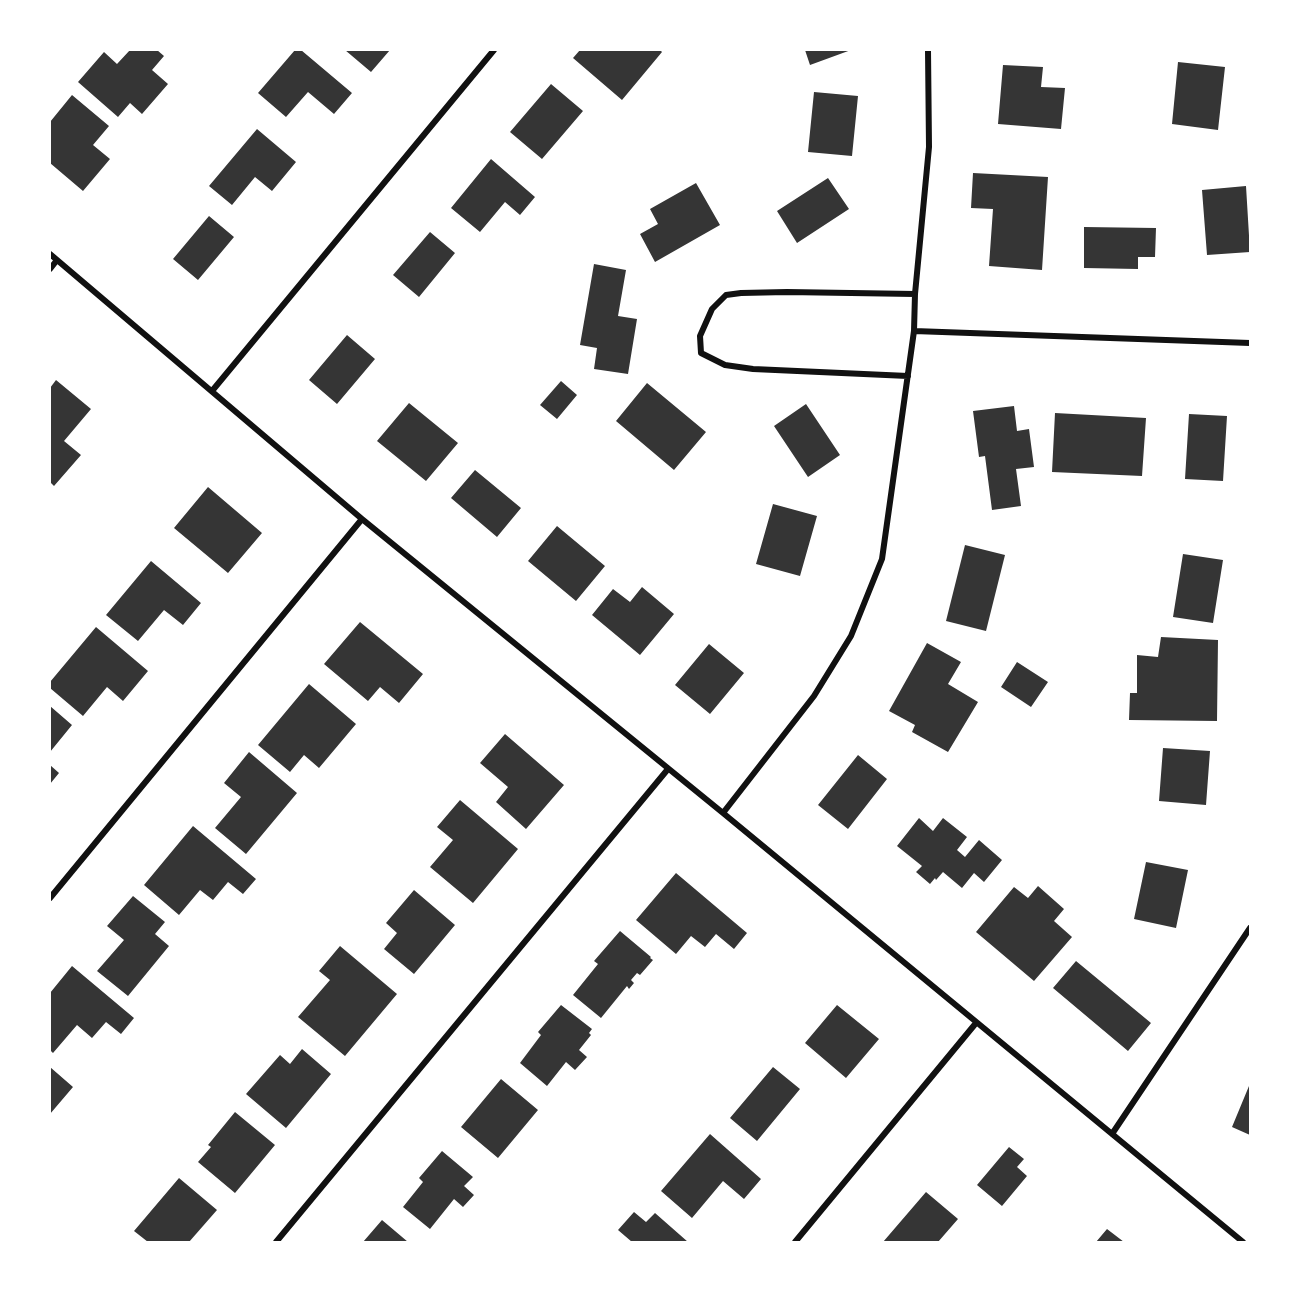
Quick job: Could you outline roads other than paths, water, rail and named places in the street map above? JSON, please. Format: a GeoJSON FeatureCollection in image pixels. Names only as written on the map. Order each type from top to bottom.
{"type":"FeatureCollection","features":[{"type":"Feature","properties":{"kind":"street"},"geometry":{"type":"LineString","coordinates":[[212,391],[494,50]]}},
{"type":"Feature","properties":{"kind":"street"},"geometry":{"type":"LineString","coordinates":[[723,813],[814,696],[851,636],[882,559],[914,331],[915,294],[928,147],[928,50]]}},
{"type":"Feature","properties":{"kind":"street"},"geometry":{"type":"LineString","coordinates":[[50,254],[362,519],[1243,1242]]}},
{"type":"Feature","properties":{"kind":"street"},"geometry":{"type":"LineString","coordinates":[[50,269],[57,260]]}},
{"type":"Feature","properties":{"kind":"street"},"geometry":{"type":"LineString","coordinates":[[908,376],[753,369],[725,365],[701,353],[699,336],[712,309],[726,295],[775,292],[915,294]]}},
{"type":"Feature","properties":{"kind":"street"},"geometry":{"type":"LineString","coordinates":[[914,331],[1251,343]]}},
{"type":"Feature","properties":{"kind":"street"},"geometry":{"type":"LineString","coordinates":[[50,898],[362,519]]}},
{"type":"Feature","properties":{"kind":"street"},"geometry":{"type":"LineString","coordinates":[[276,1242],[668,769]]}},
{"type":"Feature","properties":{"kind":"street"},"geometry":{"type":"LineString","coordinates":[[1112,1134],[1251,928]]}},
{"type":"Feature","properties":{"kind":"street"},"geometry":{"type":"LineString","coordinates":[[795,1242],[976,1023]]}}]}
